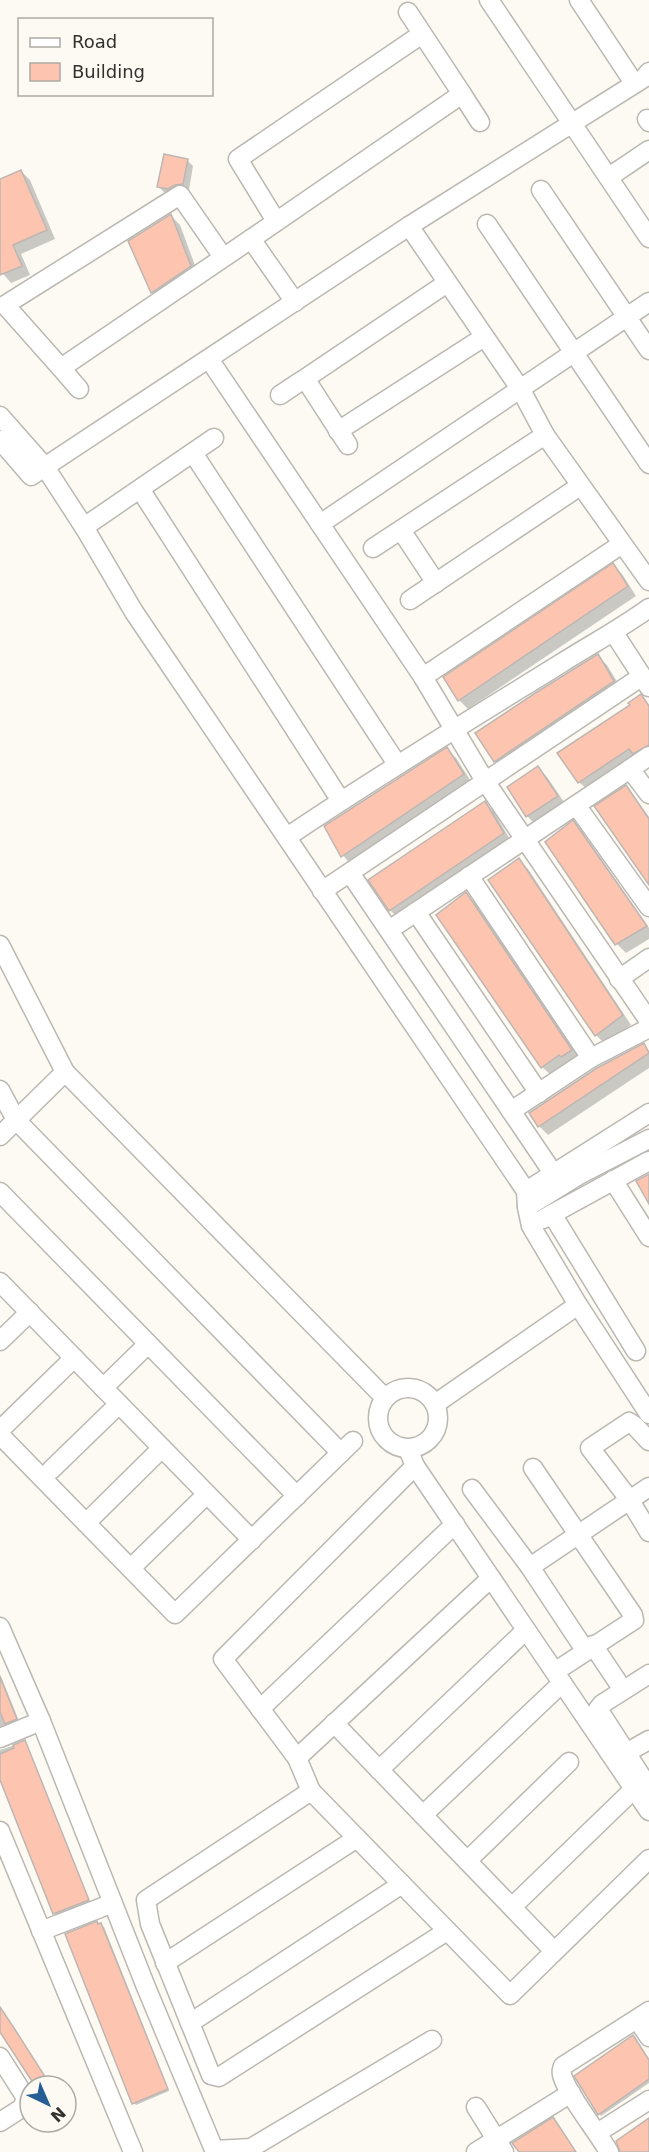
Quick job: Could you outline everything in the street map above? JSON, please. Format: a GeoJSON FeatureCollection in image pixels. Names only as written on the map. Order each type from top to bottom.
{"type":"FeatureCollection","features":[{"type":"Feature","properties":{"kind":"street"},"geometry":{"type":"LineString","coordinates":[[489,0],[647,231]]}},
{"type":"Feature","properties":{"kind":"street"},"geometry":{"type":"LineString","coordinates":[[579,0],[634,83]]}},
{"type":"Feature","properties":{"kind":"street"},"geometry":{"type":"LineString","coordinates":[[408,12],[480,122]]}},
{"type":"Feature","properties":{"kind":"street"},"geometry":{"type":"LineString","coordinates":[[276,221],[238,159],[422,34]]}},
{"type":"Feature","properties":{"kind":"street"},"geometry":{"type":"LineString","coordinates":[[0,440],[31,477],[409,226],[649,72]]}},
{"type":"Feature","properties":{"kind":"street"},"geometry":{"type":"LineString","coordinates":[[61,368],[462,94]]}},
{"type":"Feature","properties":{"kind":"street"},"geometry":{"type":"LineString","coordinates":[[609,177],[649,150]]}},
{"type":"Feature","properties":{"kind":"street"},"geometry":{"type":"LineString","coordinates":[[541,190],[649,350]]}},
{"type":"Feature","properties":{"kind":"street"},"geometry":{"type":"LineString","coordinates":[[79,389],[3,302],[180,195],[223,257]]}},
{"type":"Feature","properties":{"kind":"street"},"geometry":{"type":"LineString","coordinates":[[487,224],[649,464]]}},
{"type":"Feature","properties":{"kind":"street"},"geometry":{"type":"LineString","coordinates":[[409,226],[521,390],[545,435],[649,581]]}},
{"type":"Feature","properties":{"kind":"street"},"geometry":{"type":"LineString","coordinates":[[250,239],[295,302]]}},
{"type":"Feature","properties":{"kind":"street"},"geometry":{"type":"LineString","coordinates":[[280,395],[447,283]]}},
{"type":"Feature","properties":{"kind":"street"},"geometry":{"type":"LineString","coordinates":[[320,524],[649,302]]}},
{"type":"Feature","properties":{"kind":"street"},"geometry":{"type":"LineString","coordinates":[[303,380],[306,380],[343,438],[484,337]]}},
{"type":"Feature","properties":{"kind":"street"},"geometry":{"type":"LineString","coordinates":[[209,359],[423,677],[485,781],[649,1021]]}},
{"type":"Feature","properties":{"kind":"street"},"geometry":{"type":"LineString","coordinates":[[0,416],[45,467],[84,527],[134,612],[287,837],[526,1199],[531,1226],[578,1305],[649,1414]]}},
{"type":"Feature","properties":{"kind":"street"},"geometry":{"type":"LineString","coordinates":[[373,548],[545,435]]}},
{"type":"Feature","properties":{"kind":"street"},"geometry":{"type":"LineString","coordinates":[[84,527],[214,438]]}},
{"type":"Feature","properties":{"kind":"street"},"geometry":{"type":"LineString","coordinates":[[193,453],[397,764]]}},
{"type":"Feature","properties":{"kind":"street"},"geometry":{"type":"LineString","coordinates":[[410,600],[580,486]]}},
{"type":"Feature","properties":{"kind":"street"},"geometry":{"type":"LineString","coordinates":[[140,489],[341,801]]}},
{"type":"Feature","properties":{"kind":"street"},"geometry":{"type":"LineString","coordinates":[[401,530],[436,583]]}},
{"type":"Feature","properties":{"kind":"street"},"geometry":{"type":"LineString","coordinates":[[423,677],[622,544]]}},
{"type":"Feature","properties":{"kind":"street"},"geometry":{"type":"LineString","coordinates":[[287,837],[397,764],[562,662],[614,633],[649,609]]}},
{"type":"Feature","properties":{"kind":"street"},"geometry":{"type":"LineString","coordinates":[[322,891],[485,781],[645,682],[614,633]]}},
{"type":"Feature","properties":{"kind":"street"},"geometry":{"type":"LineString","coordinates":[[388,930],[649,756]]}},
{"type":"Feature","properties":{"kind":"street"},"geometry":{"type":"LineString","coordinates":[[630,769],[649,794]]}},
{"type":"Feature","properties":{"kind":"street"},"geometry":{"type":"LineString","coordinates":[[576,805],[649,907]]}},
{"type":"Feature","properties":{"kind":"street"},"geometry":{"type":"LineString","coordinates":[[350,873],[553,1173]]}},
{"type":"Feature","properties":{"kind":"street"},"geometry":{"type":"LineString","coordinates":[[469,876],[591,1058]]}},
{"type":"Feature","properties":{"kind":"street"},"geometry":{"type":"LineString","coordinates":[[416,912],[539,1093]]}},
{"type":"Feature","properties":{"kind":"street"},"geometry":{"type":"LineString","coordinates":[[0,945],[65,1072],[386,1398]]}},
{"type":"Feature","properties":{"kind":"street"},"geometry":{"type":"LineString","coordinates":[[619,979],[649,958]]}},
{"type":"Feature","properties":{"kind":"street"},"geometry":{"type":"LineString","coordinates":[[511,1111],[591,1058],[649,1028]]}},
{"type":"Feature","properties":{"kind":"street"},"geometry":{"type":"LineString","coordinates":[[0,1136],[8,1124],[65,1072]]}},
{"type":"Feature","properties":{"kind":"street"},"geometry":{"type":"LineString","coordinates":[[0,1090],[8,1124],[347,1447],[175,1614],[0,1435]]}},
{"type":"Feature","properties":{"kind":"street"},"geometry":{"type":"LineString","coordinates":[[526,1199],[553,1173],[649,1113]]}},
{"type":"Feature","properties":{"kind":"street"},"geometry":{"type":"LineString","coordinates":[[526,1199],[570,1180],[649,1139]]}},
{"type":"Feature","properties":{"kind":"street"},"geometry":{"type":"LineString","coordinates":[[531,1226],[649,1161]]}},
{"type":"Feature","properties":{"kind":"street"},"geometry":{"type":"LineString","coordinates":[[613,1180],[649,1236]]}},
{"type":"Feature","properties":{"kind":"street"},"geometry":{"type":"LineString","coordinates":[[0,1192],[297,1496]]}},
{"type":"Feature","properties":{"kind":"street"},"geometry":{"type":"LineString","coordinates":[[552,1214],[636,1351]]}},
{"type":"Feature","properties":{"kind":"street"},"geometry":{"type":"LineString","coordinates":[[0,1282],[252,1540]]}},
{"type":"Feature","properties":{"kind":"street"},"geometry":{"type":"LineString","coordinates":[[435,1404],[578,1305]]}},
{"type":"Feature","properties":{"kind":"street"},"geometry":{"type":"LineString","coordinates":[[0,1341],[30,1312]]}},
{"type":"Feature","properties":{"kind":"street"},"geometry":{"type":"LineString","coordinates":[[103,1388],[148,1344]]}},
{"type":"Feature","properties":{"kind":"street"},"geometry":{"type":"LineString","coordinates":[[0,1430],[74,1358]]}},
{"type":"Feature","properties":{"kind":"street"},"geometry":{"type":"LineString","coordinates":[[642,1789],[562,1675],[526,1630],[412,1457],[392,1444],[380,1431],[378,1414],[386,1398],[392,1392],[408,1388],[423,1392],[435,1404],[438,1421],[432,1437],[417,1447],[412,1457],[223,1659],[297,1758],[311,1791],[510,1995],[649,1859]]}},
{"type":"Feature","properties":{"kind":"street"},"geometry":{"type":"LineString","coordinates":[[51,1470],[119,1404]]}},
{"type":"Feature","properties":{"kind":"street"},"geometry":{"type":"LineString","coordinates":[[649,1441],[629,1422],[586,1443],[629,1499],[649,1532]]}},
{"type":"Feature","properties":{"kind":"street"},"geometry":{"type":"LineString","coordinates":[[86,1523],[162,1448]]}},
{"type":"Feature","properties":{"kind":"street"},"geometry":{"type":"LineString","coordinates":[[423,1815],[589,1648],[634,1620],[633,1615],[533,1468]]}},
{"type":"Feature","properties":{"kind":"street"},"geometry":{"type":"LineString","coordinates":[[530,1567],[649,1487]]}},
{"type":"Feature","properties":{"kind":"street"},"geometry":{"type":"LineString","coordinates":[[472,1489],[589,1648],[623,1690]]}},
{"type":"Feature","properties":{"kind":"street"},"geometry":{"type":"LineString","coordinates":[[130,1568],[207,1494]]}},
{"type":"Feature","properties":{"kind":"street"},"geometry":{"type":"LineString","coordinates":[[260,1709],[455,1524]]}},
{"type":"Feature","properties":{"kind":"street"},"geometry":{"type":"LineString","coordinates":[[297,1758],[491,1578]]}},
{"type":"Feature","properties":{"kind":"street"},"geometry":{"type":"LineString","coordinates":[[0,1627],[41,1721],[215,2151],[251,2148],[432,2040]]}},
{"type":"Feature","properties":{"kind":"street"},"geometry":{"type":"LineString","coordinates":[[379,1770],[526,1630]]}},
{"type":"Feature","properties":{"kind":"street"},"geometry":{"type":"LineString","coordinates":[[649,1674],[602,1704],[598,1709],[626,1754],[649,1811]]}},
{"type":"Feature","properties":{"kind":"street"},"geometry":{"type":"LineString","coordinates":[[0,1738],[41,1721]]}},
{"type":"Feature","properties":{"kind":"street"},"geometry":{"type":"LineString","coordinates":[[334,1723],[554,1951]]}},
{"type":"Feature","properties":{"kind":"street"},"geometry":{"type":"LineString","coordinates":[[626,1754],[649,1740]]}},
{"type":"Feature","properties":{"kind":"street"},"geometry":{"type":"LineString","coordinates":[[467,1861],[569,1762]]}},
{"type":"Feature","properties":{"kind":"street"},"geometry":{"type":"LineString","coordinates":[[512,1907],[642,1789]]}},
{"type":"Feature","properties":{"kind":"street"},"geometry":{"type":"LineString","coordinates":[[311,1791],[146,1900],[150,1924],[211,2075],[219,2077],[447,1931]]}},
{"type":"Feature","properties":{"kind":"street"},"geometry":{"type":"LineString","coordinates":[[0,1831],[133,2152]]}},
{"type":"Feature","properties":{"kind":"street"},"geometry":{"type":"LineString","coordinates":[[165,1963],[357,1838]]}},
{"type":"Feature","properties":{"kind":"street"},"geometry":{"type":"LineString","coordinates":[[190,2024],[402,1884]]}},
{"type":"Feature","properties":{"kind":"street"},"geometry":{"type":"LineString","coordinates":[[41,1931],[113,1903]]}},
{"type":"Feature","properties":{"kind":"street"},"geometry":{"type":"LineString","coordinates":[[609,2152],[571,2093],[561,2073],[563,2066],[643,2015],[649,2037]]}},
{"type":"Feature","properties":{"kind":"street"},"geometry":{"type":"LineString","coordinates":[[0,2057],[25,2095],[26,2101],[22,2108],[0,2121]]}},
{"type":"Feature","properties":{"kind":"street"},"geometry":{"type":"LineString","coordinates":[[476,2152],[500,2146],[571,2093]]}},
{"type":"Feature","properties":{"kind":"street"},"geometry":{"type":"LineString","coordinates":[[597,2133],[649,2100]]}},
{"type":"Feature","properties":{"kind":"street"},"geometry":{"type":"LineString","coordinates":[[476,2107],[500,2146]]}},
{"type":"Feature","properties":{"kind":"building"},"geometry":{"type":"Polygon","coordinates":[[[164,154],[188,159],[183,184],[168,189],[157,187],[164,154]]]}},
{"type":"Feature","properties":{"kind":"building"},"geometry":{"type":"Polygon","coordinates":[[[21,170],[47,230],[13,245],[22,266],[0,275],[0,179],[21,170]]]}},
{"type":"Feature","properties":{"kind":"building"},"geometry":{"type":"Polygon","coordinates":[[[171,214],[191,266],[151,293],[128,241],[171,214]]]}},
{"type":"Feature","properties":{"kind":"building"},"geometry":{"type":"Polygon","coordinates":[[[613,563],[628,586],[458,701],[443,677],[613,563]]]}},
{"type":"Feature","properties":{"kind":"building"},"geometry":{"type":"Polygon","coordinates":[[[598,654],[614,681],[494,762],[475,733],[598,654]]]}},
{"type":"Feature","properties":{"kind":"building"},"geometry":{"type":"Polygon","coordinates":[[[641,694],[649,706],[649,745],[633,754],[629,749],[578,783],[557,753],[630,705],[628,703],[641,694]]]}},
{"type":"Feature","properties":{"kind":"building"},"geometry":{"type":"Polygon","coordinates":[[[447,747],[464,774],[341,857],[324,826],[447,747]]]}},
{"type":"Feature","properties":{"kind":"building"},"geometry":{"type":"Polygon","coordinates":[[[538,766],[558,796],[526,817],[507,787],[538,766]]]}},
{"type":"Feature","properties":{"kind":"building"},"geometry":{"type":"Polygon","coordinates":[[[626,785],[649,819],[649,885],[594,806],[626,785]]]}},
{"type":"Feature","properties":{"kind":"building"},"geometry":{"type":"Polygon","coordinates":[[[485,801],[504,833],[389,911],[368,880],[485,801]]]}},
{"type":"Feature","properties":{"kind":"building"},"geometry":{"type":"Polygon","coordinates":[[[573,820],[647,926],[615,945],[545,842],[573,820]]]}},
{"type":"Feature","properties":{"kind":"building"},"geometry":{"type":"Polygon","coordinates":[[[519,858],[623,1015],[595,1036],[488,880],[519,858]]]}},
{"type":"Feature","properties":{"kind":"building"},"geometry":{"type":"Polygon","coordinates":[[[466,892],[572,1050],[561,1057],[559,1055],[541,1068],[436,915],[466,892]]]}},
{"type":"Feature","properties":{"kind":"building"},"geometry":{"type":"Polygon","coordinates":[[[644,1043],[649,1053],[538,1127],[529,1113],[597,1068],[644,1043]]]}},
{"type":"Feature","properties":{"kind":"building"},"geometry":{"type":"Polygon","coordinates":[[[649,1174],[649,1204],[636,1181],[649,1174]]]}},
{"type":"Feature","properties":{"kind":"building"},"geometry":{"type":"Polygon","coordinates":[[[0,1677],[17,1719],[5,1724],[0,1712],[0,1677]]]}},
{"type":"Feature","properties":{"kind":"building"},"geometry":{"type":"Polygon","coordinates":[[[25,1740],[89,1900],[53,1914],[0,1780],[0,1754],[25,1740]]]}},
{"type":"Feature","properties":{"kind":"building"},"geometry":{"type":"Polygon","coordinates":[[[97,1921],[98,1924],[101,1923],[168,2089],[132,2104],[65,1934],[97,1921]]]}},
{"type":"Feature","properties":{"kind":"building"},"geometry":{"type":"Polygon","coordinates":[[[0,2007],[43,2074],[27,2074],[0,2032],[0,2007]]]}},
{"type":"Feature","properties":{"kind":"building"},"geometry":{"type":"Polygon","coordinates":[[[633,2035],[649,2060],[649,2079],[598,2115],[574,2076],[633,2035]]]}},
{"type":"Feature","properties":{"kind":"building"},"geometry":{"type":"Polygon","coordinates":[[[553,2117],[576,2152],[519,2152],[512,2143],[553,2117]]]}},
{"type":"Feature","properties":{"kind":"building"},"geometry":{"type":"Polygon","coordinates":[[[649,2118],[649,2152],[620,2152],[616,2141],[649,2118]]]}}]}
